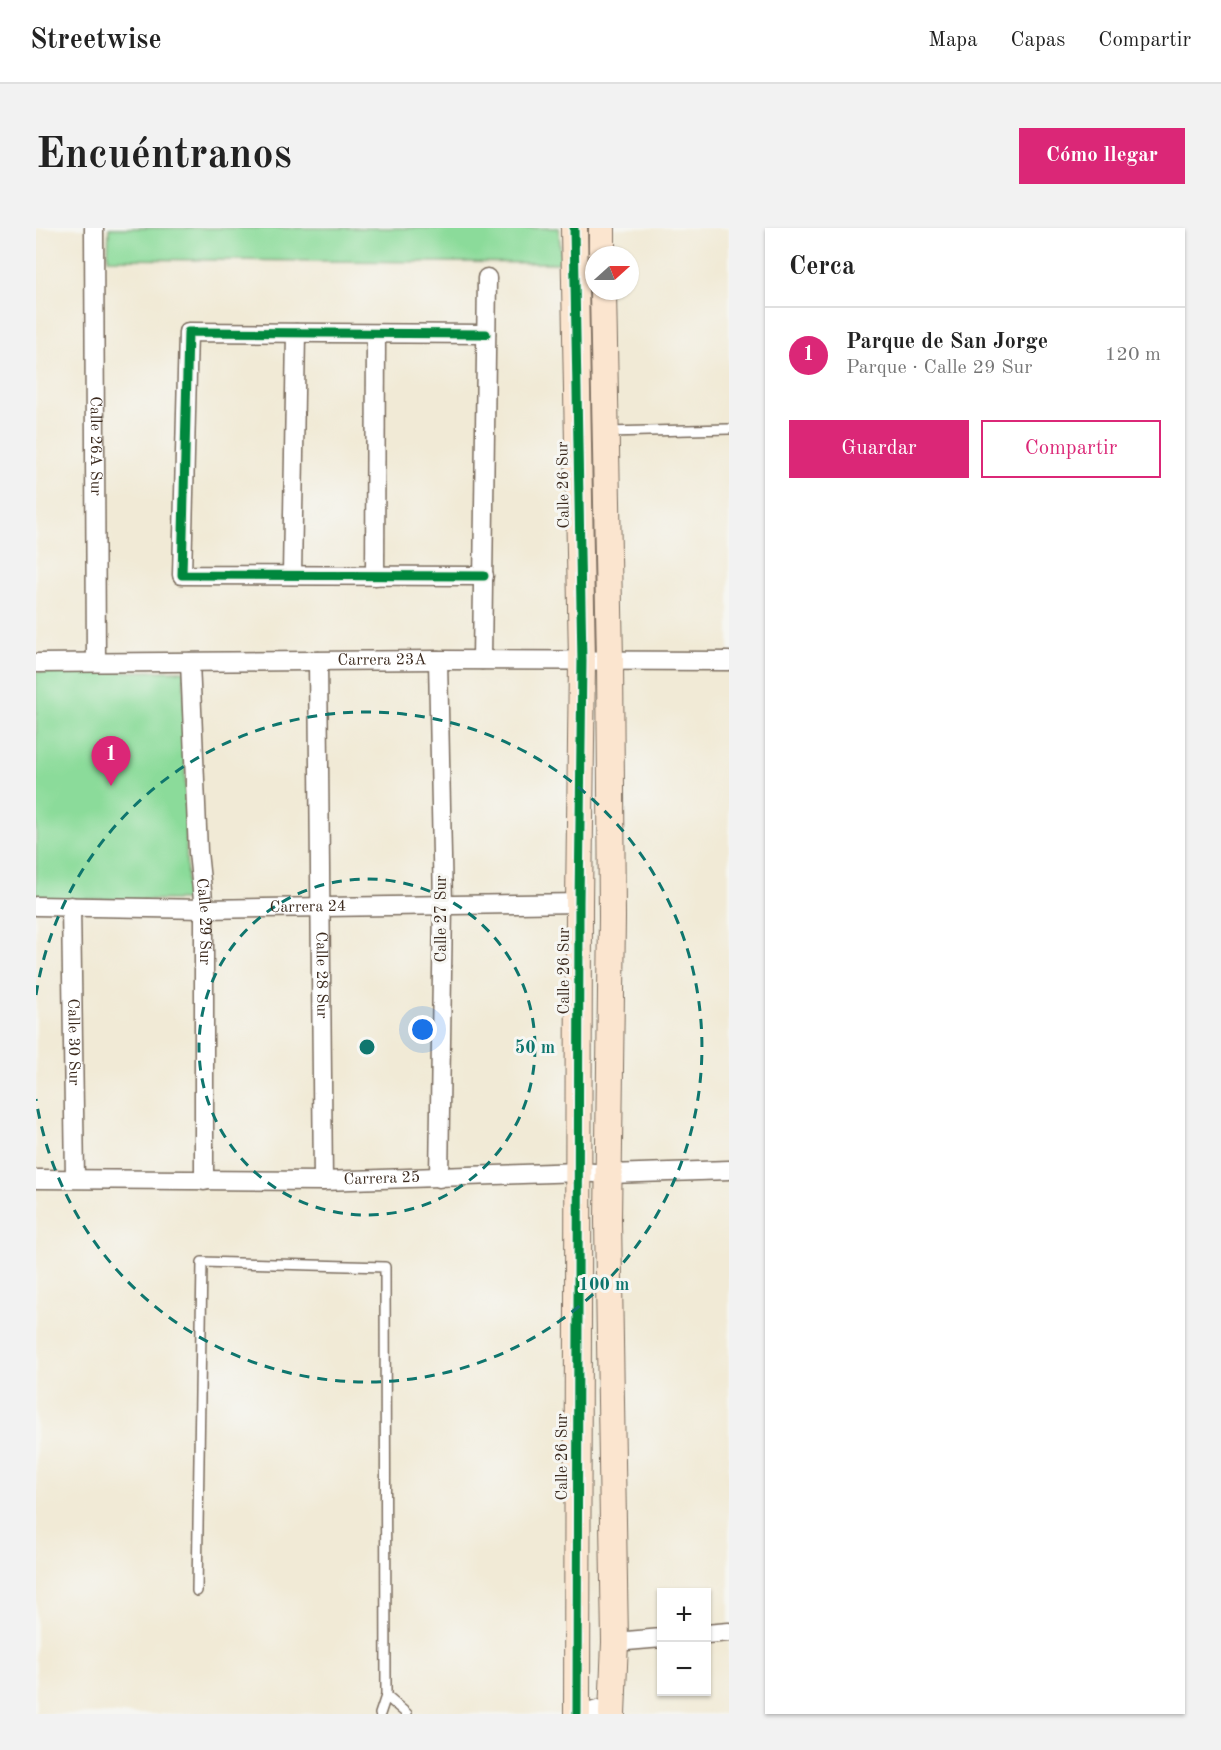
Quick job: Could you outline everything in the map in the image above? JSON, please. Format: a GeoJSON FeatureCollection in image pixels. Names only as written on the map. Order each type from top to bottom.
{"type":"FeatureCollection","features":[{"type":"Feature","properties":{"kind":"street","name":"Calle 26A Sur"},"geometry":{"type":"LineString","coordinates":[[94,228],[96,662]]}},
{"type":"Feature","properties":{"kind":"street","name":"Calle 26 Sur"},"geometry":{"type":"LineString","coordinates":[[574,228],[582,661],[579,903],[577,1714]]}},
{"type":"Feature","properties":{"kind":"street"},"geometry":{"type":"LineString","coordinates":[[602,228],[602,246]]}},
{"type":"Feature","properties":{"kind":"street"},"geometry":{"type":"LineString","coordinates":[[482,660],[487,278]]}},
{"type":"Feature","properties":{"kind":"street"},"geometry":{"type":"LineString","coordinates":[[584,1714],[612,1710],[615,1642],[608,1220],[612,917],[610,661],[603,300]]}},
{"type":"Feature","properties":{"kind":"street"},"geometry":{"type":"LineString","coordinates":[[484,576],[182,575],[188,332],[486,334]]}},
{"type":"Feature","properties":{"kind":"street"},"geometry":{"type":"LineString","coordinates":[[292,575],[296,333]]}},
{"type":"Feature","properties":{"kind":"street"},"geometry":{"type":"LineString","coordinates":[[375,576],[376,334]]}},
{"type":"Feature","properties":{"kind":"street","name":"Carrera 23A"},"geometry":{"type":"LineString","coordinates":[[36,663],[438,660],[729,661]]}},
{"type":"Feature","properties":{"kind":"street","name":"Calle 27 Sur"},"geometry":{"type":"LineString","coordinates":[[438,660],[443,905],[439,1178]]}},
{"type":"Feature","properties":{"kind":"street","name":"Calle 28 Sur"},"geometry":{"type":"LineString","coordinates":[[318,661],[323,1181]]}},
{"type":"Feature","properties":{"kind":"street","name":"Calle 29 Sur"},"geometry":{"type":"LineString","coordinates":[[190,662],[198,852],[204,909],[204,1181]]}},
{"type":"Feature","properties":{"kind":"street","name":"Carrera 24"},"geometry":{"type":"LineString","coordinates":[[36,906],[204,909],[579,903]]}},
{"type":"Feature","properties":{"kind":"street","name":"Calle 30 Sur"},"geometry":{"type":"LineString","coordinates":[[71,906],[75,1178]]}},
{"type":"Feature","properties":{"kind":"street","name":"Carrera 25"},"geometry":{"type":"LineString","coordinates":[[36,1179],[323,1181],[580,1172],[610,1174],[729,1170]]}},
{"type":"Feature","properties":{"kind":"street"},"geometry":{"type":"LineString","coordinates":[[711,1634],[729,1632]]}},
{"type":"Feature","properties":{"kind":"street"},"geometry":{"type":"LineString","coordinates":[[615,1642],[657,1638]]}},
{"type":"Feature","properties":{"kind":"lane"},"geometry":{"type":"LineString","coordinates":[[606,432],[729,429]]}},
{"type":"Feature","properties":{"kind":"lane"},"geometry":{"type":"LineString","coordinates":[[197,1591],[202,1262],[385,1267],[386,1696],[380,1714]]}},
{"type":"Feature","properties":{"kind":"lane"},"geometry":{"type":"LineString","coordinates":[[386,1696],[407,1714]]}},
{"type":"Feature","properties":{"kind":"green space"},"geometry":{"type":"Polygon","coordinates":[[[109,228],[559,228],[561,263],[108,259],[109,228]]]}},
{"type":"Feature","properties":{"kind":"green space"},"geometry":{"type":"Polygon","coordinates":[[[184,671],[187,900],[36,899],[36,672],[184,671]]]}},
{"type":"Feature","properties":{"kind":"cycle path"},"geometry":{"type":"LineString","coordinates":[[574,228],[582,661],[579,903],[577,1714]]}},
{"type":"Feature","properties":{"kind":"cycle path"},"geometry":{"type":"LineString","coordinates":[[484,576],[182,575],[188,332],[486,334]]}},
{"type":"Feature","properties":{"kind":"place","name":"Parque de San Jorge"},"geometry":{"type":"Point","coordinates":[111,786]}}]}
